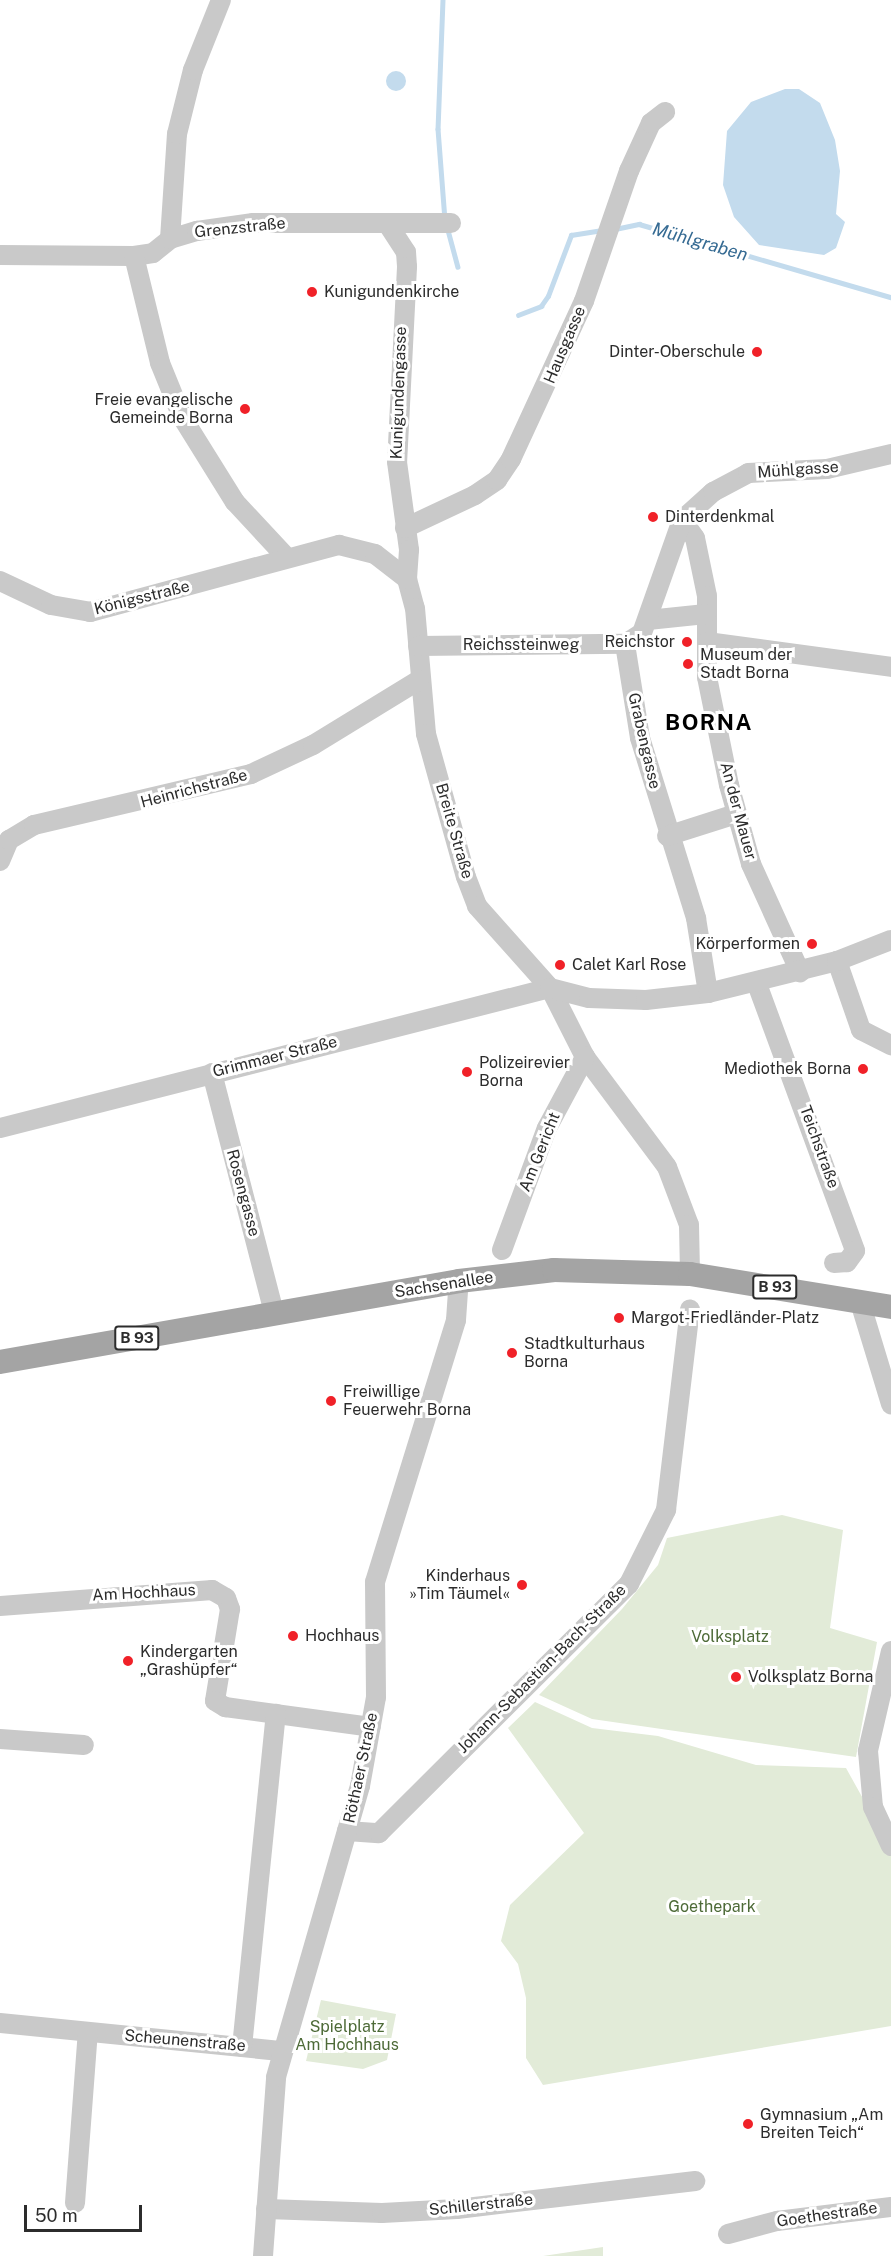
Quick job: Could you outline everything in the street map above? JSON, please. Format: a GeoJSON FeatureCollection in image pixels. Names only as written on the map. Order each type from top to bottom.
{"type":"FeatureCollection","features":[{"type":"Feature","properties":{"kind":"main road","name":"Sachsenallee"},"geometry":{"type":"LineString","coordinates":[[0,1362],[459,1281],[554,1270],[690,1274],[891,1307]]}},
{"type":"Feature","properties":{"kind":"street"},"geometry":{"type":"LineString","coordinates":[[170,238],[177,134],[193,70],[221,0]]}},
{"type":"Feature","properties":{"kind":"street","name":"Hausgasse"},"geometry":{"type":"LineString","coordinates":[[405,528],[496,480],[538,408],[651,123],[664,112]]}},
{"type":"Feature","properties":{"kind":"street","name":"Grenzstraße"},"geometry":{"type":"LineString","coordinates":[[0,255],[134,256],[153,253],[170,238],[253,223],[389,226],[445,224]]}},
{"type":"Feature","properties":{"kind":"street","name":"Kunigundengasse"},"geometry":{"type":"LineString","coordinates":[[389,226],[406,252],[407,267],[397,462],[405,528],[407,579]]}},
{"type":"Feature","properties":{"kind":"street"},"geometry":{"type":"LineString","coordinates":[[134,256],[160,363],[182,417],[217,477],[287,558]]}},
{"type":"Feature","properties":{"kind":"street","name":"Mühlgasse"},"geometry":{"type":"LineString","coordinates":[[682,520],[713,492],[748,473],[836,468],[891,454]]}},
{"type":"Feature","properties":{"kind":"street"},"geometry":{"type":"LineString","coordinates":[[625,644],[642,633],[648,620],[682,520]]}},
{"type":"Feature","properties":{"kind":"street","name":"An der Mauer"},"geometry":{"type":"LineString","coordinates":[[682,520],[695,538],[706,614],[707,677],[736,814],[754,871],[800,972]]}},
{"type":"Feature","properties":{"kind":"street","name":"Königsstraße"},"geometry":{"type":"LineString","coordinates":[[0,581],[51,605],[90,612],[336,545],[354,546],[375,554],[407,579]]}},
{"type":"Feature","properties":{"kind":"street","name":"Breite Straße"},"geometry":{"type":"LineString","coordinates":[[407,579],[418,646],[419,680],[426,734],[477,906],[550,988]]}},
{"type":"Feature","properties":{"kind":"street"},"geometry":{"type":"LineString","coordinates":[[648,620],[706,614]]}},
{"type":"Feature","properties":{"kind":"street"},"geometry":{"type":"LineString","coordinates":[[707,642],[891,667]]}},
{"type":"Feature","properties":{"kind":"street","name":"Reichssteinweg"},"geometry":{"type":"LineString","coordinates":[[418,646],[625,644]]}},
{"type":"Feature","properties":{"kind":"street","name":"Grabengasse"},"geometry":{"type":"LineString","coordinates":[[625,644],[640,738],[667,836],[696,918],[708,993]]}},
{"type":"Feature","properties":{"kind":"street","name":"Heinrichstraße"},"geometry":{"type":"LineString","coordinates":[[0,861],[9,840],[34,825],[208,789],[251,774],[313,745],[419,680]]}},
{"type":"Feature","properties":{"kind":"street"},"geometry":{"type":"LineString","coordinates":[[667,836],[736,814]]}},
{"type":"Feature","properties":{"kind":"street"},"geometry":{"type":"LineString","coordinates":[[550,988],[589,998],[646,1000],[708,993],[757,984],[837,962],[891,940]]}},
{"type":"Feature","properties":{"kind":"street"},"geometry":{"type":"LineString","coordinates":[[837,962],[861,1030],[891,1045]]}},
{"type":"Feature","properties":{"kind":"street","name":"Teichstraße"},"geometry":{"type":"LineString","coordinates":[[757,984],[855,1251],[847,1262],[834,1263]]}},
{"type":"Feature","properties":{"kind":"street"},"geometry":{"type":"LineString","coordinates":[[550,988],[585,1057],[667,1167],[689,1225],[690,1274]]}},
{"type":"Feature","properties":{"kind":"street","name":"Grimmaer Straße"},"geometry":{"type":"LineString","coordinates":[[0,1128],[212,1072],[550,988]]}},
{"type":"Feature","properties":{"kind":"street","name":"Am Gericht"},"geometry":{"type":"LineString","coordinates":[[502,1250],[547,1128],[585,1057]]}},
{"type":"Feature","properties":{"kind":"street","name":"Rosengasse"},"geometry":{"type":"LineString","coordinates":[[212,1072],[274,1314]]}},
{"type":"Feature","properties":{"kind":"street","name":"Röthaer Straße"},"geometry":{"type":"LineString","coordinates":[[263,2256],[276,2077],[347,1831],[376,1697],[375,1582],[456,1320],[459,1281]]}},
{"type":"Feature","properties":{"kind":"street"},"geometry":{"type":"LineString","coordinates":[[860,1302],[891,1404]]}},
{"type":"Feature","properties":{"kind":"street","name":"Johann-Sebastian-Bach-Straße"},"geometry":{"type":"LineString","coordinates":[[347,1831],[380,1833],[629,1584],[666,1510],[690,1309]]}},
{"type":"Feature","properties":{"kind":"street","name":"Am Hochhaus"},"geometry":{"type":"LineString","coordinates":[[0,1606],[212,1590],[226,1598],[231,1609],[215,1701],[276,1714],[371,1727]]}},
{"type":"Feature","properties":{"kind":"street"},"geometry":{"type":"LineString","coordinates":[[891,1651],[868,1751],[873,1807],[891,1846]]}},
{"type":"Feature","properties":{"kind":"street"},"geometry":{"type":"LineString","coordinates":[[242,2047],[276,1714]]}},
{"type":"Feature","properties":{"kind":"street"},"geometry":{"type":"LineString","coordinates":[[0,1739],[84,1745]]}},
{"type":"Feature","properties":{"kind":"street","name":"Scheunenstraße"},"geometry":{"type":"LineString","coordinates":[[0,2023],[283,2051]]}},
{"type":"Feature","properties":{"kind":"street"},"geometry":{"type":"LineString","coordinates":[[75,2203],[88,2032]]}},
{"type":"Feature","properties":{"kind":"street","name":"Schillerstraße"},"geometry":{"type":"LineString","coordinates":[[266,2209],[382,2213],[457,2209],[695,2181]]}},
{"type":"Feature","properties":{"kind":"street","name":"Goethestraße"},"geometry":{"type":"LineString","coordinates":[[728,2234],[777,2221],[891,2207]]}},
{"type":"Feature","properties":{"kind":"green space","name":"Volksplatz"},"geometry":{"type":"Polygon","coordinates":[[[782,1515],[843,1530],[830,1628],[877,1642],[856,1757],[592,1719],[539,1695],[622,1609],[658,1565],[667,1538],[782,1515]]]}},
{"type":"Feature","properties":{"kind":"green space","name":"Goethepark"},"geometry":{"type":"Polygon","coordinates":[[[535,1702],[592,1728],[658,1736],[756,1765],[846,1768],[891,1849],[891,2026],[543,2085],[526,2058],[526,1998],[518,1964],[501,1941],[510,1905],[584,1833],[508,1728],[535,1702]]]}},
{"type":"Feature","properties":{"kind":"green space","name":"Spielplatz Am Hochhaus"},"geometry":{"type":"Polygon","coordinates":[[[321,2000],[396,2014],[387,2060],[363,2069],[306,2061],[321,2000]]]}},
{"type":"Feature","properties":{"kind":"green space"},"geometry":{"type":"Polygon","coordinates":[[[603,2247],[603,2256],[543,2256],[603,2247]]]}},
{"type":"Feature","properties":{"kind":"water"},"geometry":{"type":"Polygon","coordinates":[[[392,71],[400,71],[406,77],[406,85],[400,91],[392,91],[386,85],[386,77],[392,71]]]}},
{"type":"Feature","properties":{"kind":"water"},"geometry":{"type":"Polygon","coordinates":[[[785,89],[799,89],[820,103],[835,140],[840,171],[836,214],[845,222],[836,248],[824,255],[759,245],[734,217],[723,185],[727,131],[751,102],[785,89]]]}},
{"type":"Feature","properties":{"kind":"waterway","name":"Mühlgraben"},"geometry":{"type":"LineString","coordinates":[[443,0],[438,129],[445,219]]}},
{"type":"Feature","properties":{"kind":"waterway","name":"Mühlgraben"},"geometry":{"type":"LineString","coordinates":[[615,229],[639,224],[891,297]]}},
{"type":"Feature","properties":{"kind":"waterway","name":"Mühlgraben"},"geometry":{"type":"LineString","coordinates":[[448,230],[458,267]]}},
{"type":"Feature","properties":{"kind":"waterway","name":"Mühlgraben"},"geometry":{"type":"LineString","coordinates":[[518,315],[541,306],[548,296],[571,235],[604,230]]}},
{"type":"Feature","properties":{"kind":"place","name":"Kunigundenkirche"},"geometry":{"type":"Point","coordinates":[312,292]}},
{"type":"Feature","properties":{"kind":"place","name":"Dinter-Oberschule"},"geometry":{"type":"Point","coordinates":[757,352]}},
{"type":"Feature","properties":{"kind":"place","name":"Freie evangelische Gemeinde Borna"},"geometry":{"type":"Point","coordinates":[245,409]}},
{"type":"Feature","properties":{"kind":"place","name":"Dinterdenkmal"},"geometry":{"type":"Point","coordinates":[653,517]}},
{"type":"Feature","properties":{"kind":"place","name":"Reichstor"},"geometry":{"type":"Point","coordinates":[687,642]}},
{"type":"Feature","properties":{"kind":"place","name":"Museum der Stadt Borna"},"geometry":{"type":"Point","coordinates":[688,664]}},
{"type":"Feature","properties":{"kind":"place","name":"Körperformen"},"geometry":{"type":"Point","coordinates":[812,944]}},
{"type":"Feature","properties":{"kind":"place","name":"Calet Karl Rose"},"geometry":{"type":"Point","coordinates":[560,965]}},
{"type":"Feature","properties":{"kind":"place","name":"Mediothek Borna"},"geometry":{"type":"Point","coordinates":[863,1069]}},
{"type":"Feature","properties":{"kind":"place","name":"Polizeirevier Borna"},"geometry":{"type":"Point","coordinates":[467,1072]}},
{"type":"Feature","properties":{"kind":"place","name":"Margot-Friedländer-Platz"},"geometry":{"type":"Point","coordinates":[619,1318]}},
{"type":"Feature","properties":{"kind":"place","name":"Stadtkulturhaus Borna"},"geometry":{"type":"Point","coordinates":[512,1353]}},
{"type":"Feature","properties":{"kind":"place","name":"Freiwillige Feuerwehr Borna"},"geometry":{"type":"Point","coordinates":[331,1401]}},
{"type":"Feature","properties":{"kind":"place","name":"Kinderhaus »Tim Täumel«"},"geometry":{"type":"Point","coordinates":[522,1585]}},
{"type":"Feature","properties":{"kind":"place","name":"Hochhaus"},"geometry":{"type":"Point","coordinates":[293,1636]}},
{"type":"Feature","properties":{"kind":"place","name":"Kindergarten „Grashüpfer“"},"geometry":{"type":"Point","coordinates":[128,1661]}},
{"type":"Feature","properties":{"kind":"place","name":"Volksplatz Borna"},"geometry":{"type":"Point","coordinates":[736,1677]}},
{"type":"Feature","properties":{"kind":"place","name":"Gymnasium „Am Breiten Teich“"},"geometry":{"type":"Point","coordinates":[748,2124]}},
{"type":"Feature","properties":{"kind":"district","name":"BORNA"},"geometry":{"type":"Point","coordinates":[709,723]}}]}
